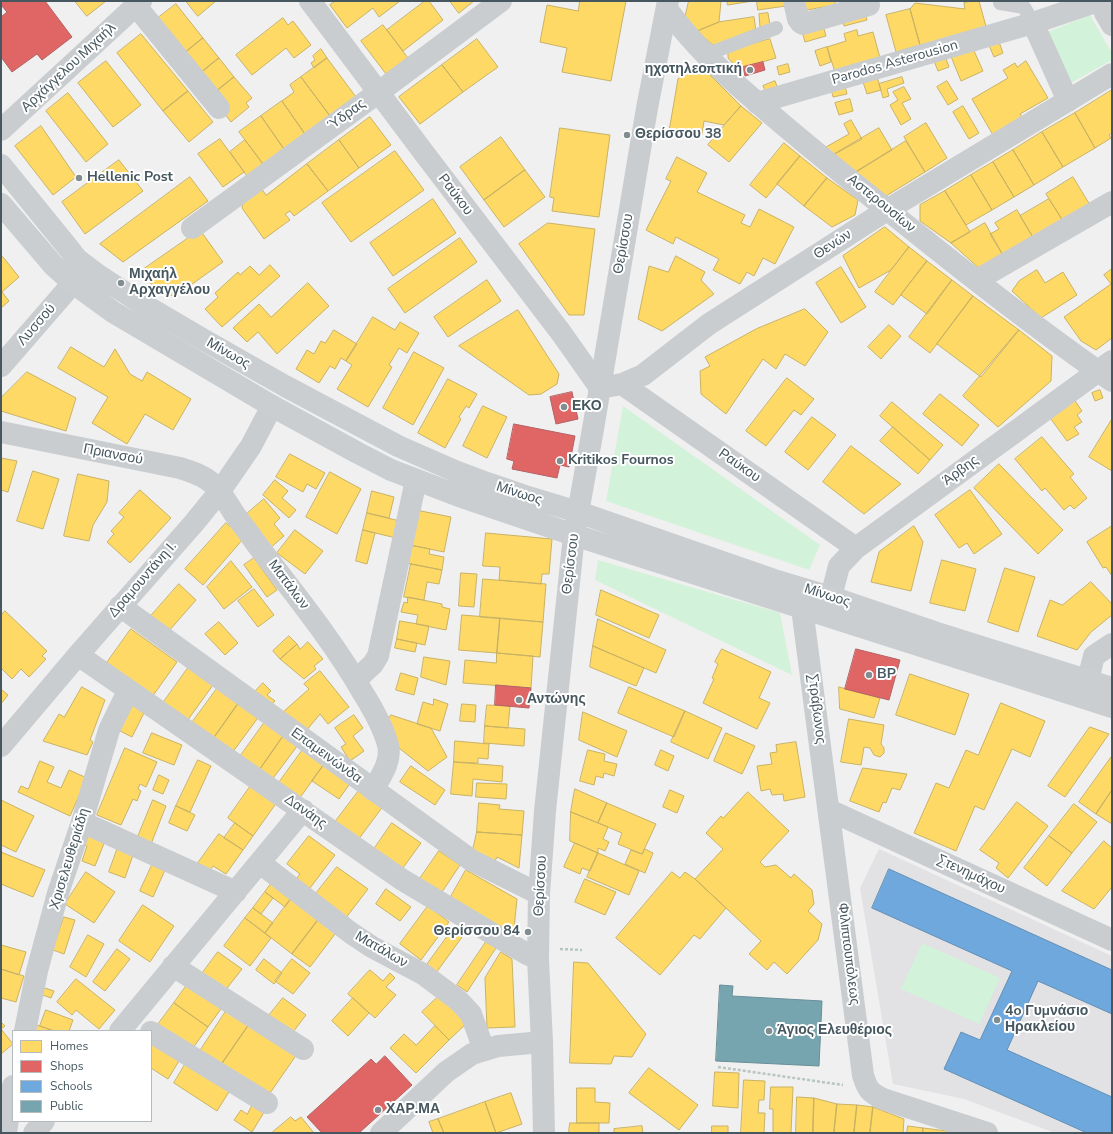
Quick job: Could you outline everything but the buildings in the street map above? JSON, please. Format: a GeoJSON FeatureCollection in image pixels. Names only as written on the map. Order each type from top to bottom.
{"type":"FeatureCollection","features":[{"type":"Feature","properties":{"kind":"main road","name":"Μίνωος"},"geometry":{"type":"LineString","coordinates":[[1,165],[77,259],[98,275],[141,303],[204,340],[285,386],[398,446],[455,471],[525,496],[578,512],[774,580],[1112,688]]}},
{"type":"Feature","properties":{"kind":"main road","name":"Μίνωος"},"geometry":{"type":"LineString","coordinates":[[1,204],[50,261],[73,283],[113,312],[272,406],[375,462],[416,480],[459,496],[1112,707]]}},
{"type":"Feature","properties":{"kind":"street","name":"Ραύκου"},"geometry":{"type":"LineString","coordinates":[[311,1],[446,183],[562,334],[600,388]]}},
{"type":"Feature","properties":{"kind":"street","name":"Ύδρας"},"geometry":{"type":"LineString","coordinates":[[192,228],[501,1]]}},
{"type":"Feature","properties":{"kind":"street"},"geometry":{"type":"LineString","coordinates":[[794,1],[798,19],[804,24],[869,5]]}},
{"type":"Feature","properties":{"kind":"street"},"geometry":{"type":"LineString","coordinates":[[1100,1],[1112,25]]}},
{"type":"Feature","properties":{"kind":"street","name":"Parodos Asterousion"},"geometry":{"type":"LineString","coordinates":[[757,103],[1033,23],[1100,1]]}},
{"type":"Feature","properties":{"kind":"street","name":"Αρχάγγελου Μιχαήλ"},"geometry":{"type":"LineString","coordinates":[[1,130],[139,4],[219,108]]}},
{"type":"Feature","properties":{"kind":"street","name":"Αστερουσίων"},"geometry":{"type":"LineString","coordinates":[[667,5],[678,25],[705,55],[757,103],[805,144],[1039,329],[1107,371]]}},
{"type":"Feature","properties":{"kind":"street","name":"Θερίσσου"},"geometry":{"type":"LineString","coordinates":[[544,1133],[538,959],[539,894],[545,811],[574,534],[647,108],[667,5]]}},
{"type":"Feature","properties":{"kind":"street"},"geometry":{"type":"LineString","coordinates":[[1033,23],[1068,101]]}},
{"type":"Feature","properties":{"kind":"street","name":"Θενών"},"geometry":{"type":"LineString","coordinates":[[600,388],[622,384],[643,375],[709,324],[887,210],[1112,74]]}},
{"type":"Feature","properties":{"kind":"street"},"geometry":{"type":"LineString","coordinates":[[977,280],[1112,202]]}},
{"type":"Feature","properties":{"kind":"street","name":"Λυσσού"},"geometry":{"type":"LineString","coordinates":[[1,366],[73,283]]}},
{"type":"Feature","properties":{"kind":"street","name":"Άρβης"},"geometry":{"type":"LineString","coordinates":[[831,597],[839,566],[856,548],[1107,371]]}},
{"type":"Feature","properties":{"kind":"street","name":"Ραύκου"},"geometry":{"type":"LineString","coordinates":[[622,384],[856,548]]}},
{"type":"Feature","properties":{"kind":"street","name":"Δραμουντάνη Ι."},"geometry":{"type":"LineString","coordinates":[[1,746],[220,491],[251,446],[272,406]]}},
{"type":"Feature","properties":{"kind":"street","name":"Πριανσού"},"geometry":{"type":"LineString","coordinates":[[1,432],[190,471],[204,477],[220,491]]}},
{"type":"Feature","properties":{"kind":"street"},"geometry":{"type":"LineString","coordinates":[[356,680],[373,664],[378,656],[416,480]]}},
{"type":"Feature","properties":{"kind":"street","name":"Ματάλων"},"geometry":{"type":"LineString","coordinates":[[220,491],[235,515],[336,649],[377,715],[388,746],[388,753],[385,768],[373,790]]}},
{"type":"Feature","properties":{"kind":"street","name":"Επαμεινώνδα"},"geometry":{"type":"LineString","coordinates":[[120,606],[471,860],[539,894]]}},
{"type":"Feature","properties":{"kind":"street","name":"Στράβωνος"},"geometry":{"type":"LineString","coordinates":[[802,608],[829,810]]}},
{"type":"Feature","properties":{"kind":"street"},"geometry":{"type":"LineString","coordinates":[[1088,680],[1094,656],[1112,644]]}},
{"type":"Feature","properties":{"kind":"street","name":"Δανάης"},"geometry":{"type":"LineString","coordinates":[[78,655],[401,879],[503,940],[538,959]]}},
{"type":"Feature","properties":{"kind":"street","name":"Χρισελευθεριάδη"},"geometry":{"type":"LineString","coordinates":[[25,1030],[37,971],[58,893],[82,822],[109,730],[128,691]]}},
{"type":"Feature","properties":{"kind":"street"},"geometry":{"type":"LineString","coordinates":[[147,1030],[125,1025],[303,810]]}},
{"type":"Feature","properties":{"kind":"street","name":"Στενημάχου"},"geometry":{"type":"LineString","coordinates":[[829,810],[1112,940]]}},
{"type":"Feature","properties":{"kind":"street","name":"Φιλιππουπόλεως"},"geometry":{"type":"LineString","coordinates":[[829,810],[863,1075],[866,1084]]}},
{"type":"Feature","properties":{"kind":"street"},"geometry":{"type":"LineString","coordinates":[[82,822],[236,892]]}},
{"type":"Feature","properties":{"kind":"street","name":"Ματάλων"},"geometry":{"type":"LineString","coordinates":[[260,863],[372,948],[423,974],[459,1001],[471,1014],[484,1050]]}},
{"type":"Feature","properties":{"kind":"street"},"geometry":{"type":"LineString","coordinates":[[173,966],[303,1048]]}},
{"type":"Feature","properties":{"kind":"street"},"geometry":{"type":"LineString","coordinates":[[152,1032],[267,1103]]}},
{"type":"Feature","properties":{"kind":"street"},"geometry":{"type":"LineString","coordinates":[[381,1133],[446,1072],[472,1054],[498,1046],[542,1042]]}},
{"type":"Feature","properties":{"kind":"street"},"geometry":{"type":"LineString","coordinates":[[866,1084],[873,1094],[883,1099],[987,1133]]}},
{"type":"Feature","properties":{"kind":"street"},"geometry":{"type":"LineString","coordinates":[[6,1133],[12,1093]]}},
{"type":"Feature","properties":{"kind":"street"},"geometry":{"type":"LineString","coordinates":[[34,1133],[43,1122]]}},
{"type":"Feature","properties":{"kind":"lane"},"geometry":{"type":"LineString","coordinates":[[1000,2],[1024,6],[1033,23]]}},
{"type":"Feature","properties":{"kind":"lane"},"geometry":{"type":"LineString","coordinates":[[705,55],[776,28]]}},
{"type":"Feature","properties":{"kind":"path"},"geometry":{"type":"LineString","coordinates":[[718,1066],[841,1086],[866,1084]]}},
{"type":"Feature","properties":{"kind":"shaded area","name":"4o Γυμνάσιο Ηρακλείου"},"geometry":{"type":"Polygon","coordinates":[[[879,849],[1112,956],[1112,1133],[1055,1133],[964,1099],[893,1084],[860,888],[879,849]]]}},
{"type":"Feature","properties":{"kind":"green space"},"geometry":{"type":"Polygon","coordinates":[[[1090,15],[1112,53],[1112,60],[1069,84],[1045,33],[1090,15]]]}},
{"type":"Feature","properties":{"kind":"green space"},"geometry":{"type":"Polygon","coordinates":[[[623,406],[820,545],[809,570],[606,501],[623,406]]]}},
{"type":"Feature","properties":{"kind":"green space"},"geometry":{"type":"Polygon","coordinates":[[[598,560],[780,613],[792,675],[595,580],[598,560]]]}},
{"type":"Feature","properties":{"kind":"green space"},"geometry":{"type":"Polygon","coordinates":[[[922,943],[1000,978],[979,1024],[901,989],[922,943]]]}},
{"type":"Feature","properties":{"kind":"place","name":"ηχοτηλεοπτική"},"geometry":{"type":"Point","coordinates":[750,70]}},
{"type":"Feature","properties":{"kind":"place","name":"Θερίσσου 38"},"geometry":{"type":"Point","coordinates":[627,135]}},
{"type":"Feature","properties":{"kind":"place","name":"Hellenic Post"},"geometry":{"type":"Point","coordinates":[79,178]}},
{"type":"Feature","properties":{"kind":"place","name":"Μιχαήλ Αρχαγγέλου"},"geometry":{"type":"Point","coordinates":[121,283]}},
{"type":"Feature","properties":{"kind":"place","name":"ΕΚΟ"},"geometry":{"type":"Point","coordinates":[564,407]}},
{"type":"Feature","properties":{"kind":"place","name":"Kritikos Fournos"},"geometry":{"type":"Point","coordinates":[560,461]}},
{"type":"Feature","properties":{"kind":"place","name":"BP"},"geometry":{"type":"Point","coordinates":[869,675]}},
{"type":"Feature","properties":{"kind":"place","name":"Αντώνης"},"geometry":{"type":"Point","coordinates":[519,700]}},
{"type":"Feature","properties":{"kind":"place","name":"Θερίσσου 84"},"geometry":{"type":"Point","coordinates":[528,932]}},
{"type":"Feature","properties":{"kind":"place","name":"4o Γυμνάσιο Ηρακλείου"},"geometry":{"type":"Point","coordinates":[997,1020]}},
{"type":"Feature","properties":{"kind":"place","name":"Άγιος Ελευθέριος"},"geometry":{"type":"Point","coordinates":[769,1031]}},
{"type":"Feature","properties":{"kind":"place","name":"ΧΑΡ.ΜΑ"},"geometry":{"type":"Point","coordinates":[378,1110]}}]}
